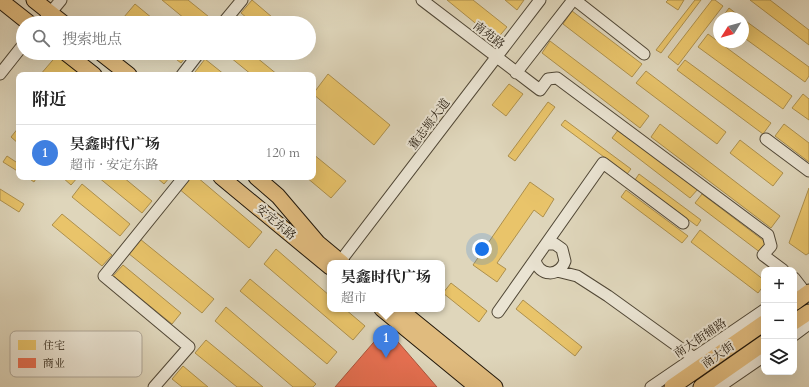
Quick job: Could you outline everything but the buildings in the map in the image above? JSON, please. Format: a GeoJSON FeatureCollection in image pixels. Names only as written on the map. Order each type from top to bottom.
{"type":"FeatureCollection","features":[{"type":"Feature","properties":{"kind":"main road"},"geometry":{"type":"LineString","coordinates":[[0,0],[20,16]]}},
{"type":"Feature","properties":{"kind":"main road"},"geometry":{"type":"LineString","coordinates":[[34,0],[45,16]]}},
{"type":"Feature","properties":{"kind":"main road"},"geometry":{"type":"LineString","coordinates":[[75,60],[90,72]]}},
{"type":"Feature","properties":{"kind":"main road"},"geometry":{"type":"LineString","coordinates":[[110,60],[124,72]]}},
{"type":"Feature","properties":{"kind":"main road","name":"安定东路"},"geometry":{"type":"LineString","coordinates":[[226,180],[333,260]]}},
{"type":"Feature","properties":{"kind":"main road","name":"安定东路"},"geometry":{"type":"LineString","coordinates":[[259,180],[278,196],[334,260]]}},
{"type":"Feature","properties":{"kind":"main road"},"geometry":{"type":"LineString","coordinates":[[386,312],[477,387]]}},
{"type":"Feature","properties":{"kind":"main road"},"geometry":{"type":"LineString","coordinates":[[403,312],[495,387]]}},
{"type":"Feature","properties":{"kind":"main road"},"geometry":{"type":"LineString","coordinates":[[797,320],[809,312]]}},
{"type":"Feature","properties":{"kind":"main road","name":"南大街"},"geometry":{"type":"LineString","coordinates":[[672,387],[692,382],[761,326]]}},
{"type":"Feature","properties":{"kind":"main road","name":"南大街"},"geometry":{"type":"LineString","coordinates":[[701,387],[761,345]]}},
{"type":"Feature","properties":{"kind":"street"},"geometry":{"type":"LineString","coordinates":[[48,16],[60,0]]}},
{"type":"Feature","properties":{"kind":"street"},"geometry":{"type":"LineString","coordinates":[[229,16],[242,0]]}},
{"type":"Feature","properties":{"kind":"street","name":"南苑路"},"geometry":{"type":"LineString","coordinates":[[422,0],[541,89],[548,79],[557,78],[768,235],[771,246],[765,254]]}},
{"type":"Feature","properties":{"kind":"street","name":"南苑路"},"geometry":{"type":"LineString","coordinates":[[428,0],[496,55]]}},
{"type":"Feature","properties":{"kind":"street","name":"董志塬大道"},"geometry":{"type":"LineString","coordinates":[[496,55],[534,0]]}},
{"type":"Feature","properties":{"kind":"street","name":"董志塬大道"},"geometry":{"type":"LineString","coordinates":[[339,260],[496,55],[540,0]]}},
{"type":"Feature","properties":{"kind":"street"},"geometry":{"type":"LineString","coordinates":[[518,71],[574,0],[644,54]]}},
{"type":"Feature","properties":{"kind":"street"},"geometry":{"type":"LineString","coordinates":[[0,74],[16,54]]}},
{"type":"Feature","properties":{"kind":"street"},"geometry":{"type":"LineString","coordinates":[[184,72],[194,60]]}},
{"type":"Feature","properties":{"kind":"street"},"geometry":{"type":"LineString","coordinates":[[766,139],[809,171]]}},
{"type":"Feature","properties":{"kind":"street"},"geometry":{"type":"LineString","coordinates":[[498,312],[603,163],[683,223]]}},
{"type":"Feature","properties":{"kind":"street"},"geometry":{"type":"LineString","coordinates":[[154,387],[189,347],[104,276],[182,180]]}},
{"type":"Feature","properties":{"kind":"street"},"geometry":{"type":"LineString","coordinates":[[546,244],[558,246],[577,276]]}},
{"type":"Feature","properties":{"kind":"street"},"geometry":{"type":"LineString","coordinates":[[765,254],[780,267]]}},
{"type":"Feature","properties":{"kind":"street"},"geometry":{"type":"LineString","coordinates":[[765,254],[785,267]]}},
{"type":"Feature","properties":{"kind":"street"},"geometry":{"type":"LineString","coordinates":[[557,271],[563,265],[565,257]]}},
{"type":"Feature","properties":{"kind":"street"},"geometry":{"type":"LineString","coordinates":[[535,260],[538,268],[545,273],[557,271],[577,276],[608,296],[694,358]]}},
{"type":"Feature","properties":{"kind":"street","name":"南大街辅路"},"geometry":{"type":"LineString","coordinates":[[651,387],[761,312]]}},
{"type":"Feature","properties":{"kind":"street"},"geometry":{"type":"LineString","coordinates":[[797,333],[809,324]]}},
{"type":"Feature","properties":{"kind":"street"},"geometry":{"type":"LineString","coordinates":[[720,387],[761,358]]}},
{"type":"Feature","properties":{"kind":"place","name":"昊鑫时代广场"},"geometry":{"type":"Point","coordinates":[386,358]}}]}
